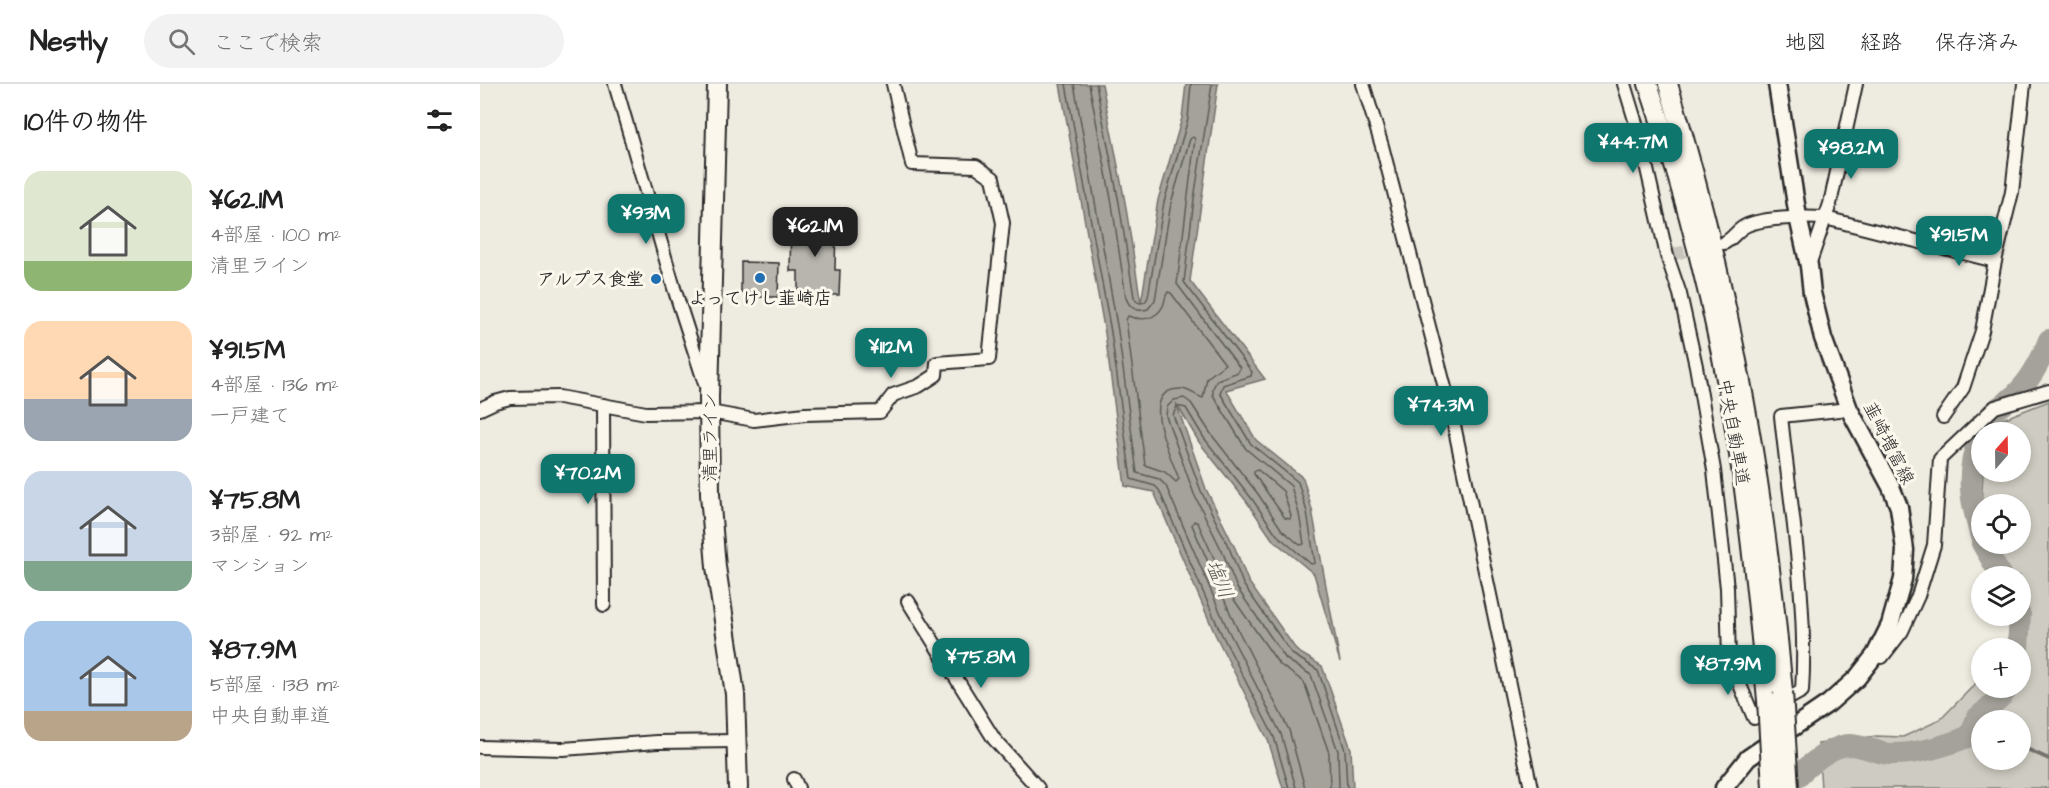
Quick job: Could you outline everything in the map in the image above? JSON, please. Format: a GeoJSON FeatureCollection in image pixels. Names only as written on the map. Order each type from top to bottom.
{"type":"FeatureCollection","features":[{"type":"Feature","properties":{"kind":"highway","name":"清里ライン"},"geometry":{"type":"LineString","coordinates":[[717,84],[710,404],[712,518],[716,567],[735,694],[738,788]]}},
{"type":"Feature","properties":{"kind":"highway","name":"中央自動車道"},"geometry":{"type":"LineString","coordinates":[[1648,84],[1684,199],[1702,269],[1732,412],[1750,541],[1767,700],[1772,788]]}},
{"type":"Feature","properties":{"kind":"highway","name":"中央自動車道"},"geometry":{"type":"LineString","coordinates":[[1668,84],[1718,265],[1737,357],[1767,539],[1783,692],[1789,788]]}},
{"type":"Feature","properties":{"kind":"main road","name":"韮崎増富線"},"geometry":{"type":"LineString","coordinates":[[1724,788],[1748,758],[1829,703],[1857,678],[1875,655],[1890,625],[1903,579],[1905,549],[1899,507],[1849,409],[1823,338],[1798,217],[1777,84]]}},
{"type":"Feature","properties":{"kind":"street"},"geometry":{"type":"LineString","coordinates":[[615,84],[710,404]]}},
{"type":"Feature","properties":{"kind":"street"},"geometry":{"type":"LineString","coordinates":[[480,409],[510,398],[559,397],[646,413],[710,404],[754,420],[805,414],[880,412],[893,395],[919,386],[936,375],[937,363],[989,359],[1003,223],[993,178],[976,166],[912,164],[893,84]]}},
{"type":"Feature","properties":{"kind":"street"},"geometry":{"type":"LineString","coordinates":[[1363,84],[1382,146],[1451,411],[1531,788]]}},
{"type":"Feature","properties":{"kind":"street"},"geometry":{"type":"LineString","coordinates":[[1624,84],[1680,294],[1696,366],[1714,470],[1727,588],[1729,658],[1754,718],[1802,691],[1804,657],[1799,582],[1780,416],[1849,409]]}},
{"type":"Feature","properties":{"kind":"street"},"geometry":{"type":"LineString","coordinates":[[1809,267],[1830,204],[1856,84]]}},
{"type":"Feature","properties":{"kind":"street"},"geometry":{"type":"LineString","coordinates":[[1943,417],[1963,388],[1982,331],[1995,261],[2012,192],[2025,84]]}},
{"type":"Feature","properties":{"kind":"street"},"geometry":{"type":"LineString","coordinates":[[1724,243],[1734,238],[1740,229],[1750,224],[1798,217],[1825,218],[1995,261]]}},
{"type":"Feature","properties":{"kind":"street"},"geometry":{"type":"LineString","coordinates":[[1875,655],[1882,657],[1902,631],[1918,596],[1934,545],[1940,459],[1995,407],[2049,391]]}},
{"type":"Feature","properties":{"kind":"street"},"geometry":{"type":"LineString","coordinates":[[603,405],[604,605]]}},
{"type":"Feature","properties":{"kind":"street"},"geometry":{"type":"LineString","coordinates":[[908,601],[994,739],[1038,788]]}},
{"type":"Feature","properties":{"kind":"street"},"geometry":{"type":"LineString","coordinates":[[480,747],[563,750],[657,742],[736,741]]}},
{"type":"Feature","properties":{"kind":"shaded area"},"geometry":{"type":"Polygon","coordinates":[[[2049,401],[2049,788],[1821,788],[1818,744],[1876,736],[1903,737],[1940,720],[1971,688],[1971,698],[2031,698],[2031,638],[2008,638],[2011,626],[2031,626],[2031,566],[1990,566],[1989,554],[2031,554],[2031,494],[1982,494],[1982,482],[2031,482],[2031,422],[1999,422],[2049,401]]]}},
{"type":"Feature","properties":{"kind":"water","name":"塩川"},"geometry":{"type":"Polygon","coordinates":[[[1060,84],[1102,84],[1125,202],[1141,303],[1158,200],[1182,118],[1186,84],[1218,84],[1190,281],[1265,379],[1226,390],[1256,440],[1303,478],[1312,510],[1340,662],[1314,574],[1272,539],[1247,502],[1199,442],[1176,403],[1206,489],[1235,548],[1248,581],[1297,651],[1322,666],[1351,749],[1353,788],[1283,788],[1268,740],[1215,634],[1154,492],[1125,486],[1105,333],[1060,84]]]}},
{"type":"Feature","properties":{"kind":"building"},"geometry":{"type":"Polygon","coordinates":[[[791,222],[836,222],[835,270],[840,270],[839,295],[798,294],[798,271],[790,271],[791,222]]]}},
{"type":"Feature","properties":{"kind":"building","name":"よってけし韮崎店"},"geometry":{"type":"Polygon","coordinates":[[[741,262],[779,263],[778,297],[755,297],[755,294],[741,293],[741,262]]]}},
{"type":"Feature","properties":{"kind":"waterway"},"geometry":{"type":"LineString","coordinates":[[1971,494],[1972,463],[1982,429],[1993,412],[2015,395],[2031,377],[2049,340]]}},
{"type":"Feature","properties":{"kind":"waterway"},"geometry":{"type":"LineString","coordinates":[[1988,554],[1995,566]]}},
{"type":"Feature","properties":{"kind":"waterway"},"geometry":{"type":"LineString","coordinates":[[2019,626],[2019,638]]}},
{"type":"Feature","properties":{"kind":"waterway"},"geometry":{"type":"LineString","coordinates":[[1786,788],[1814,761],[1841,747],[1854,745],[1890,754],[1900,754],[1931,749],[1970,736],[1977,718],[2000,698]]}},
{"type":"Feature","properties":{"kind":"waterway"},"geometry":{"type":"LineString","coordinates":[[2031,751],[2049,759]]}},
{"type":"Feature","properties":{"kind":"tunnel"},"geometry":{"type":"LineString","coordinates":[[1673,254],[1702,248]]}},
{"type":"Feature","properties":{"kind":"place","name":"よってけし韮崎店"},"geometry":{"type":"Point","coordinates":[760,278]}},
{"type":"Feature","properties":{"kind":"place","name":"アルプス食堂"},"geometry":{"type":"Point","coordinates":[656,279]}}]}
